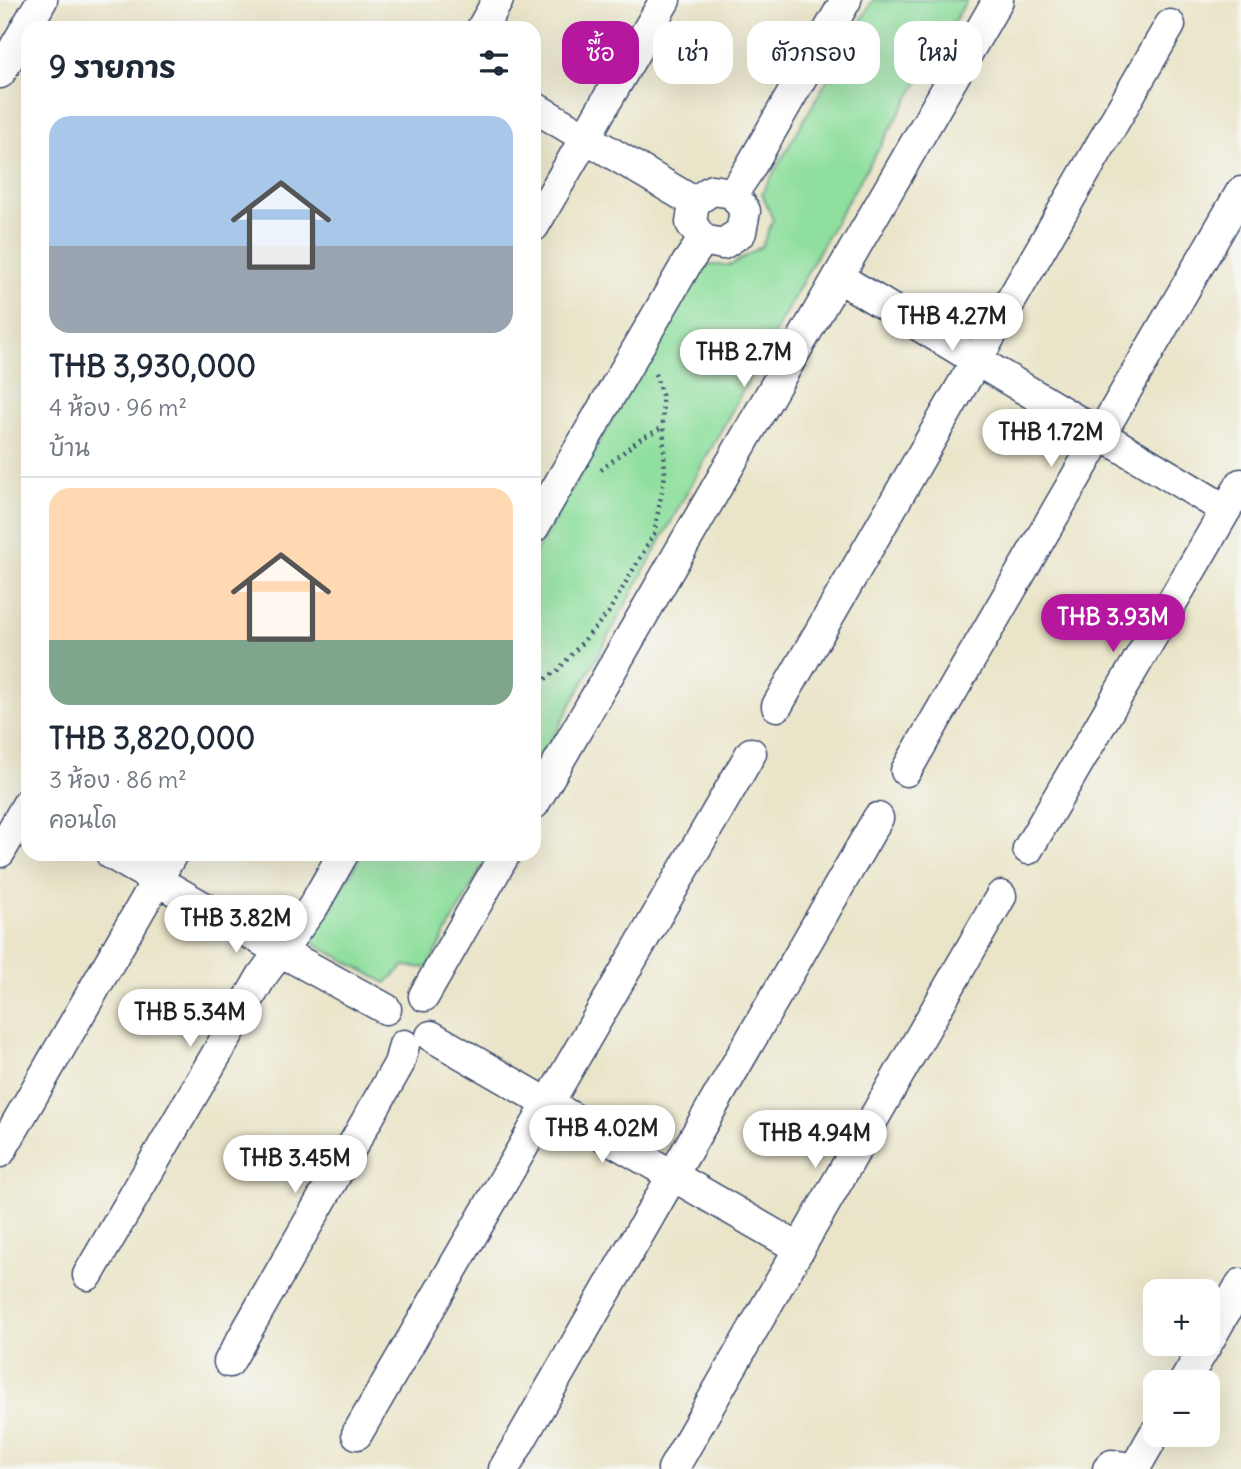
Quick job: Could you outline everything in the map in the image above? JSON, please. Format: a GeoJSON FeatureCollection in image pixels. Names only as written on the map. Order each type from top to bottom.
{"type":"FeatureCollection","features":[{"type":"Feature","properties":{"kind":"street"},"geometry":{"type":"LineString","coordinates":[[30,21],[42,0]]}},
{"type":"Feature","properties":{"kind":"street"},"geometry":{"type":"LineString","coordinates":[[486,21],[498,0]]}},
{"type":"Feature","properties":{"kind":"street"},"geometry":{"type":"LineString","coordinates":[[541,214],[664,0]]}},
{"type":"Feature","properties":{"kind":"street"},"geometry":{"type":"LineString","coordinates":[[733,193],[846,0]]}},
{"type":"Feature","properties":{"kind":"street"},"geometry":{"type":"LineString","coordinates":[[541,792],[998,0]]}},
{"type":"Feature","properties":{"kind":"street"},"geometry":{"type":"LineString","coordinates":[[777,706],[1170,25]]}},
{"type":"Feature","properties":{"kind":"street"},"geometry":{"type":"LineString","coordinates":[[0,73],[21,36]]}},
{"type":"Feature","properties":{"kind":"street"},"geometry":{"type":"LineString","coordinates":[[541,111],[694,202]]}},
{"type":"Feature","properties":{"kind":"street"},"geometry":{"type":"LineString","coordinates":[[712,190],[733,193],[745,211],[741,232],[723,244],[703,240],[691,223],[694,202],[712,190]]}},
{"type":"Feature","properties":{"kind":"street"},"geometry":{"type":"LineString","coordinates":[[906,771],[1241,192]]}},
{"type":"Feature","properties":{"kind":"street"},"geometry":{"type":"LineString","coordinates":[[541,515],[703,240]]}},
{"type":"Feature","properties":{"kind":"street"},"geometry":{"type":"LineString","coordinates":[[838,277],[1226,510]]}},
{"type":"Feature","properties":{"kind":"street"},"geometry":{"type":"LineString","coordinates":[[1028,849],[1241,484]]}},
{"type":"Feature","properties":{"kind":"street"},"geometry":{"type":"LineString","coordinates":[[358,1434],[751,752]]}},
{"type":"Feature","properties":{"kind":"street"},"geometry":{"type":"LineString","coordinates":[[0,852],[21,815]]}},
{"type":"Feature","properties":{"kind":"street"},"geometry":{"type":"LineString","coordinates":[[504,1469],[878,818]]}},
{"type":"Feature","properties":{"kind":"street"},"geometry":{"type":"LineString","coordinates":[[123,861],[386,1009]]}},
{"type":"Feature","properties":{"kind":"street"},"geometry":{"type":"LineString","coordinates":[[0,1152],[168,861]]}},
{"type":"Feature","properties":{"kind":"street"},"geometry":{"type":"LineString","coordinates":[[88,1275],[262,975],[313,907],[339,861]]}},
{"type":"Feature","properties":{"kind":"street"},"geometry":{"type":"LineString","coordinates":[[424,996],[501,861]]}},
{"type":"Feature","properties":{"kind":"street"},"geometry":{"type":"LineString","coordinates":[[673,1469],[1001,896]]}},
{"type":"Feature","properties":{"kind":"street"},"geometry":{"type":"LineString","coordinates":[[229,1362],[399,1064],[417,1040],[437,1022],[435,1008],[424,996],[405,994],[394,998],[386,1009],[385,1022],[392,1038],[417,1040],[548,1104],[800,1249]]}},
{"type":"Feature","properties":{"kind":"street"},"geometry":{"type":"LineString","coordinates":[[1220,1320],[1241,1284]]}},
{"type":"Feature","properties":{"kind":"street"},"geometry":{"type":"LineString","coordinates":[[1126,1469],[1144,1447]]}},
{"type":"Feature","properties":{"kind":"path"},"geometry":{"type":"LineString","coordinates":[[541,682],[558,670],[608,613],[654,534],[665,475],[662,395],[643,340]]}},
{"type":"Feature","properties":{"kind":"green space"},"geometry":{"type":"Polygon","coordinates":[[[873,0],[967,0],[955,21],[894,21],[894,84],[917,84],[834,224],[541,759],[541,543],[701,265],[731,265],[762,246],[773,220],[762,193],[825,84],[880,84],[880,21],[861,21],[873,0]]]}},
{"type":"Feature","properties":{"kind":"green space"},"geometry":{"type":"Polygon","coordinates":[[[358,861],[485,861],[427,968],[404,966],[386,983],[311,942],[358,861]]]}}]}
